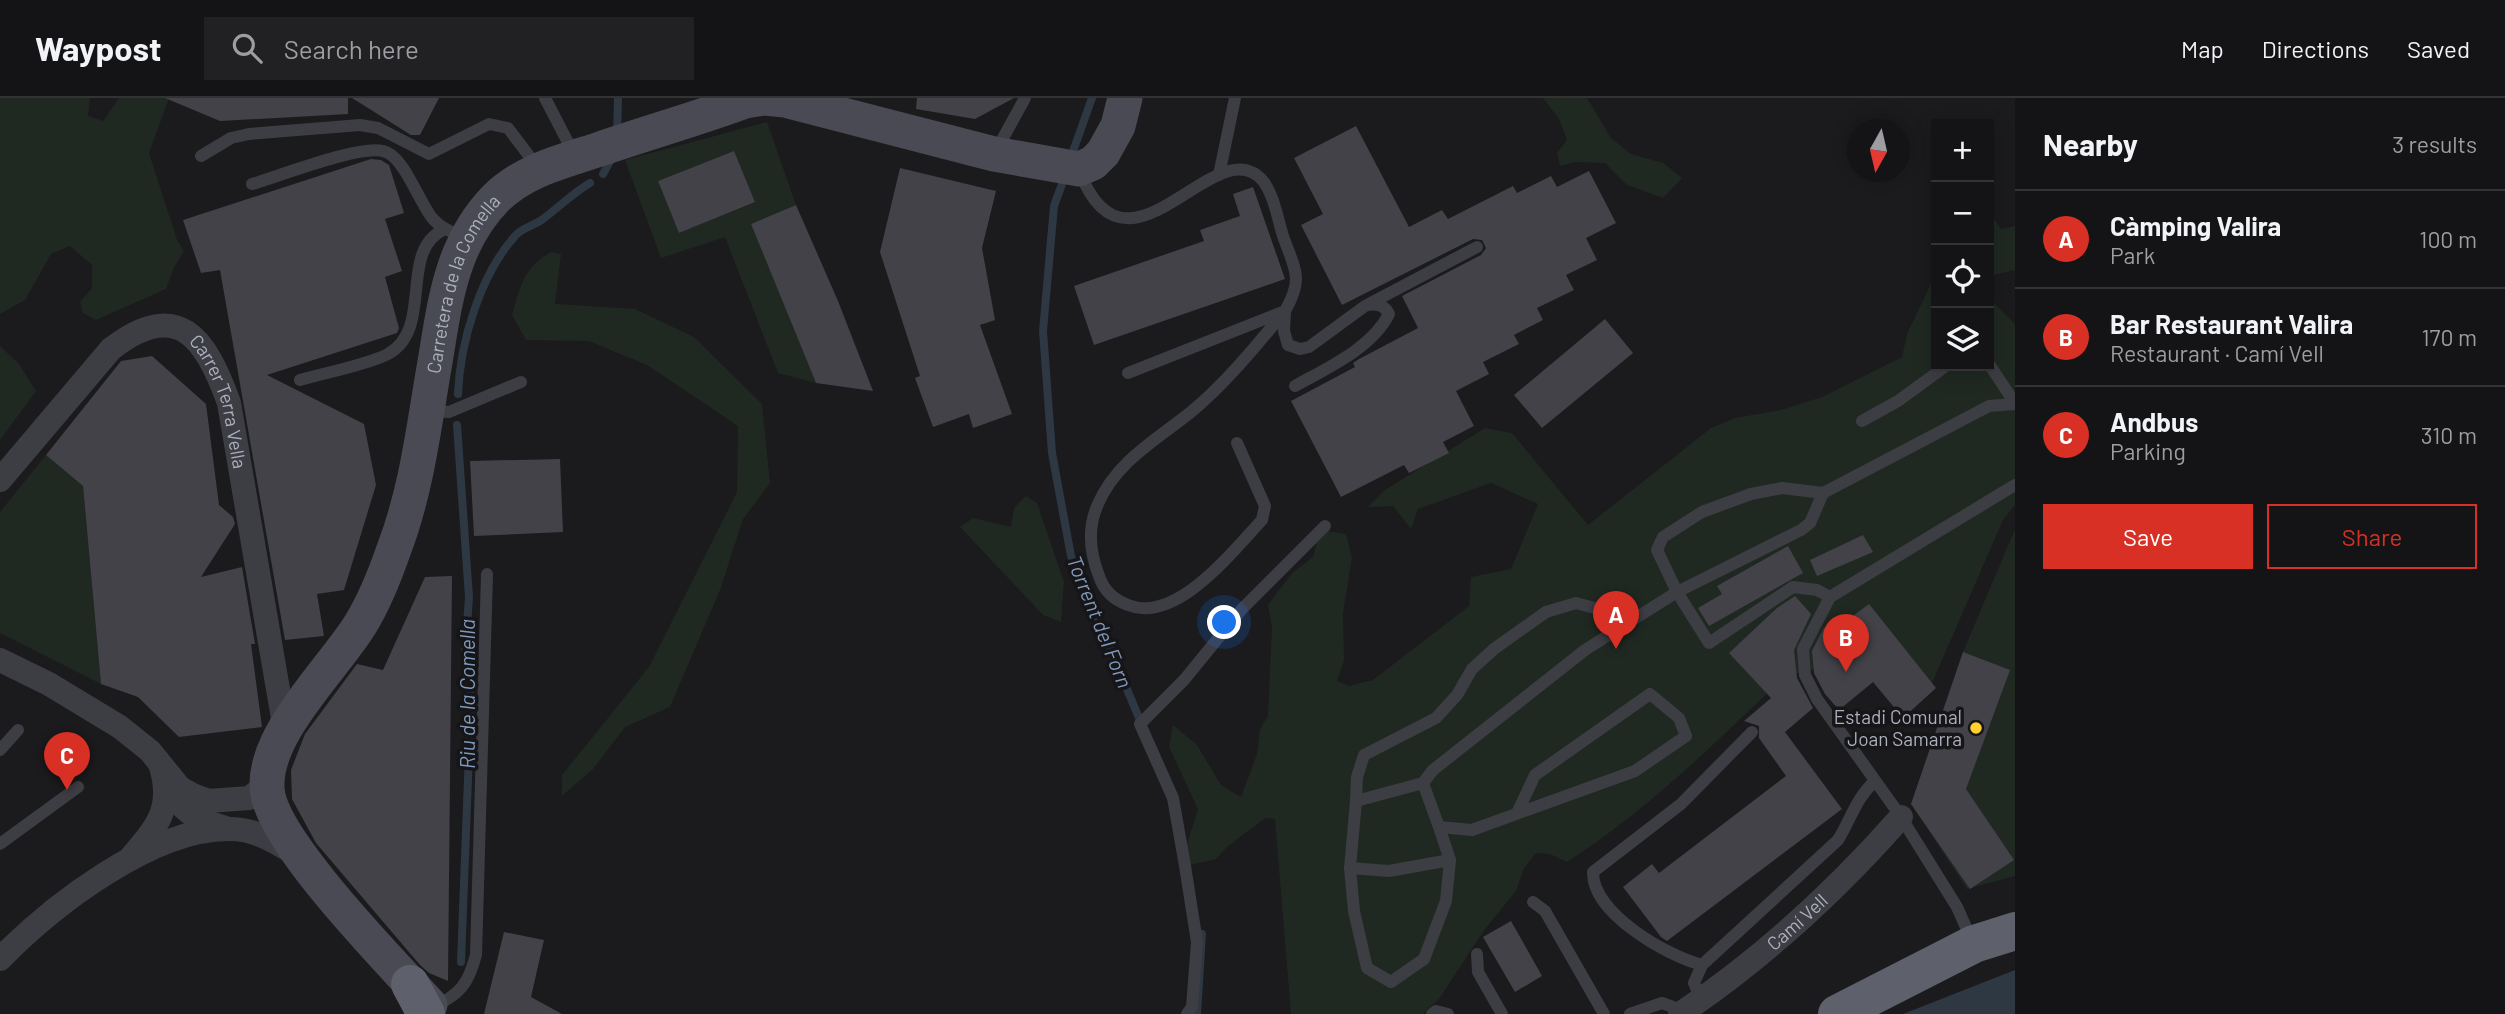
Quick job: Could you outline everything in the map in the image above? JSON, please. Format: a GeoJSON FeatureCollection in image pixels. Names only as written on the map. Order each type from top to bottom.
{"type":"FeatureCollection","features":[{"type":"Feature","properties":{"kind":"highway"},"geometry":{"type":"LineString","coordinates":[[1837,1014],[1974,944],[2015,931]]}},
{"type":"Feature","properties":{"kind":"main road","name":"Carretera de la Comella"},"geometry":{"type":"LineString","coordinates":[[426,1005],[301,858],[272,811],[267,790],[268,773],[285,730],[361,624],[380,586],[409,503],[427,411],[455,233],[509,186],[539,170],[745,101],[764,98],[785,100],[995,154],[1069,168]]}},
{"type":"Feature","properties":{"kind":"main road"},"geometry":{"type":"LineString","coordinates":[[1069,168],[1093,163],[1103,153],[1118,126],[1125,98]]}},
{"type":"Feature","properties":{"kind":"street","name":"Carrer Terra Vella"},"geometry":{"type":"LineString","coordinates":[[0,480],[111,349],[121,341],[139,329],[163,324],[189,333],[198,342],[220,378],[229,403],[285,730]]}},
{"type":"Feature","properties":{"kind":"street"},"geometry":{"type":"LineString","coordinates":[[0,660],[97,711],[150,751],[180,788],[209,801],[249,798],[260,790],[268,773]]}},
{"type":"Feature","properties":{"kind":"street"},"geometry":{"type":"LineString","coordinates":[[159,763],[176,801],[197,820],[254,832],[301,858]]}},
{"type":"Feature","properties":{"kind":"street"},"geometry":{"type":"LineString","coordinates":[[124,864],[157,824],[164,810],[167,789],[159,763]]}},
{"type":"Feature","properties":{"kind":"street","name":"Camí Vell"},"geometry":{"type":"LineString","coordinates":[[1688,1008],[1816,908],[1901,817]]}},
{"type":"Feature","properties":{"kind":"street"},"geometry":{"type":"LineString","coordinates":[[0,958],[23,935],[73,897],[124,864],[179,838],[230,828]]}},
{"type":"Feature","properties":{"kind":"lane"},"geometry":{"type":"LineString","coordinates":[[544,98],[575,156]]}},
{"type":"Feature","properties":{"kind":"lane"},"geometry":{"type":"LineString","coordinates":[[995,154],[1026,98]]}},
{"type":"Feature","properties":{"kind":"lane"},"geometry":{"type":"LineString","coordinates":[[1219,176],[1235,98]]}},
{"type":"Feature","properties":{"kind":"lane"},"geometry":{"type":"LineString","coordinates":[[201,156],[231,138],[249,134],[360,125],[378,128],[429,154],[489,124],[508,128],[539,170]]}},
{"type":"Feature","properties":{"kind":"lane"},"geometry":{"type":"LineString","coordinates":[[252,184],[362,151],[384,151],[396,159],[433,219],[455,233]]}},
{"type":"Feature","properties":{"kind":"lane"},"geometry":{"type":"LineString","coordinates":[[1069,168],[1100,209],[1109,216],[1123,219],[1142,217],[1219,176],[1237,170],[1254,174],[1266,188],[1296,272],[1297,290],[1285,312],[1255,347],[1192,411],[1149,442],[1119,471],[1098,502],[1092,520],[1091,555],[1101,581],[1114,600],[1140,610],[1164,608],[1183,598],[1262,520],[1265,506],[1237,443]]}},
{"type":"Feature","properties":{"kind":"lane"},"geometry":{"type":"LineString","coordinates":[[300,380],[388,354],[404,341],[410,326],[423,248],[433,234],[455,233]]}},
{"type":"Feature","properties":{"kind":"lane"},"geometry":{"type":"LineString","coordinates":[[1285,312],[1284,331],[1288,345],[1300,349],[1309,347],[1365,306],[1478,247]]}},
{"type":"Feature","properties":{"kind":"lane"},"geometry":{"type":"LineString","coordinates":[[1296,386],[1365,342],[1385,323],[1389,314],[1387,309],[1374,303],[1365,306]]}},
{"type":"Feature","properties":{"kind":"lane"},"geometry":{"type":"LineString","coordinates":[[1128,373],[1285,312]]}},
{"type":"Feature","properties":{"kind":"lane"},"geometry":{"type":"LineString","coordinates":[[1862,421],[1898,401],[1939,371]]}},
{"type":"Feature","properties":{"kind":"lane"},"geometry":{"type":"LineString","coordinates":[[1830,597],[1817,590],[1793,587],[1709,643],[1677,592],[1657,550],[1663,537],[1702,512],[1751,494],[1782,488],[1823,493],[1989,406],[2014,403],[1994,371]]}},
{"type":"Feature","properties":{"kind":"lane"},"geometry":{"type":"LineString","coordinates":[[427,411],[449,412],[521,382]]}},
{"type":"Feature","properties":{"kind":"lane"},"geometry":{"type":"LineString","coordinates":[[1974,944],[1956,907],[1901,817],[1817,699],[1805,675],[1803,649],[1830,597],[2015,485]]}},
{"type":"Feature","properties":{"kind":"lane"},"geometry":{"type":"LineString","coordinates":[[1356,801],[1423,783],[1433,770],[1552,676],[1621,627],[1677,592],[1801,530],[1810,523],[1823,493]]}},
{"type":"Feature","properties":{"kind":"lane"},"geometry":{"type":"LineString","coordinates":[[1188,1014],[1192,1007],[1197,942],[1185,866],[1173,798],[1140,724],[1184,680],[1242,608],[1325,526]]}},
{"type":"Feature","properties":{"kind":"lane"},"geometry":{"type":"LineString","coordinates":[[426,1005],[451,998],[469,980],[476,955],[486,575]]}},
{"type":"Feature","properties":{"kind":"lane"},"geometry":{"type":"LineString","coordinates":[[1423,783],[1450,860],[1446,901],[1424,959],[1391,982],[1367,968],[1354,911],[1350,868],[1356,777],[1364,755],[1436,718],[1457,695],[1472,669],[1494,649],[1546,612],[1576,603],[1602,610],[1621,627]]}},
{"type":"Feature","properties":{"kind":"lane"},"geometry":{"type":"LineString","coordinates":[[1439,827],[1472,830],[1518,811],[1635,771],[1686,736],[1679,718],[1650,694],[1535,775],[1518,811]]}},
{"type":"Feature","properties":{"kind":"lane"},"geometry":{"type":"LineString","coordinates":[[0,750],[18,730]]}},
{"type":"Feature","properties":{"kind":"lane"},"geometry":{"type":"LineString","coordinates":[[1702,965],[1678,959],[1625,923],[1600,900],[1593,886],[1593,872],[1681,804],[1752,732]]}},
{"type":"Feature","properties":{"kind":"lane"},"geometry":{"type":"LineString","coordinates":[[1630,1014],[1662,1003],[1688,1008],[1702,965],[1838,840],[1852,818],[1855,802],[1875,781]]}},
{"type":"Feature","properties":{"kind":"lane"},"geometry":{"type":"LineString","coordinates":[[0,844],[78,788]]}},
{"type":"Feature","properties":{"kind":"lane"},"geometry":{"type":"LineString","coordinates":[[1350,868],[1389,871],[1450,860]]}},
{"type":"Feature","properties":{"kind":"lane"},"geometry":{"type":"LineString","coordinates":[[1533,902],[1545,911],[1604,1014]]}},
{"type":"Feature","properties":{"kind":"lane"},"geometry":{"type":"LineString","coordinates":[[1477,954],[1478,972],[1502,1014]]}},
{"type":"Feature","properties":{"kind":"lane"},"geometry":{"type":"LineString","coordinates":[[1432,1014],[1436,1011],[1448,1014]]}},
{"type":"Feature","properties":{"kind":"shaded area"},"geometry":{"type":"Polygon","coordinates":[[[0,98],[90,98],[88,116],[103,121],[119,98],[169,98],[149,153],[177,240],[184,251],[174,267],[166,289],[96,320],[83,313],[80,302],[92,288],[92,265],[70,246],[51,254],[25,300],[0,314],[0,98]]]}},
{"type":"Feature","properties":{"kind":"shaded area"},"geometry":{"type":"Polygon","coordinates":[[[1543,98],[1587,98],[1611,138],[1631,154],[1663,163],[1682,178],[1663,198],[1627,185],[1605,163],[1575,162],[1560,166],[1557,153],[1567,140],[1559,119],[1543,98]]]}},
{"type":"Feature","properties":{"kind":"shaded area"},"geometry":{"type":"Polygon","coordinates":[[[767,122],[796,205],[751,224],[784,304],[830,285],[838,301],[791,322],[816,383],[778,373],[725,237],[661,258],[625,160],[767,122]],[[734,151],[658,181],[679,233],[755,202],[734,151]]]}},
{"type":"Feature","properties":{"kind":"shaded area"},"geometry":{"type":"Polygon","coordinates":[[[1994,219],[2001,229],[2015,226],[2015,270],[1994,275],[1994,219]]]}},
{"type":"Feature","properties":{"kind":"shaded area"},"geometry":{"type":"Polygon","coordinates":[[[551,252],[561,254],[555,304],[635,309],[694,337],[762,404],[770,483],[743,519],[720,590],[670,707],[625,727],[593,769],[562,796],[562,775],[649,667],[737,492],[738,426],[647,365],[589,341],[526,340],[512,315],[524,278],[534,264],[551,252]]]}},
{"type":"Feature","properties":{"kind":"shaded area"},"geometry":{"type":"Polygon","coordinates":[[[1931,284],[1931,371],[1994,371],[1994,303],[2015,324],[2015,505],[2003,520],[1932,683],[1815,669],[1794,674],[1778,683],[1677,778],[1596,843],[1567,862],[1550,854],[1536,853],[1524,868],[1516,891],[1485,929],[1439,999],[1423,1014],[1291,1014],[1275,819],[1265,818],[1227,847],[1216,859],[1185,866],[1187,844],[1198,809],[1169,747],[1173,725],[1197,745],[1221,785],[1241,797],[1257,754],[1260,729],[1268,716],[1272,628],[1268,605],[1292,573],[1313,557],[1317,542],[1326,531],[1346,534],[1352,557],[1343,613],[1344,661],[1337,681],[1349,686],[1373,680],[1469,606],[1471,577],[1511,569],[1538,504],[1491,483],[1418,509],[1411,529],[1393,506],[1368,507],[1385,490],[1485,428],[1512,433],[1588,525],[1711,428],[1735,418],[1781,410],[1822,397],[1902,357],[1907,334],[1931,284]]]}},
{"type":"Feature","properties":{"kind":"shaded area"},"geometry":{"type":"Polygon","coordinates":[[[0,346],[19,364],[36,391],[0,440],[0,346]]]}},
{"type":"Feature","properties":{"kind":"shaded area"},"geometry":{"type":"Polygon","coordinates":[[[46,455],[83,486],[101,684],[0,633],[0,512],[46,455]]]}},
{"type":"Feature","properties":{"kind":"shaded area"},"geometry":{"type":"Polygon","coordinates":[[[1026,496],[1037,503],[1064,582],[1061,622],[1043,615],[960,527],[973,518],[1011,527],[1014,508],[1026,496]]]}},
{"type":"Feature","properties":{"kind":"shaded area","name":"Estadi Comunal Joan Samarra"},"geometry":{"type":"Polygon","coordinates":[[[2015,529],[2015,876],[1967,889],[1911,804],[1963,652],[2015,529]]]}},
{"type":"Feature","properties":{"kind":"water"},"geometry":{"type":"Polygon","coordinates":[[[2015,970],[2015,1014],[1903,1014],[2015,970]]]}},
{"type":"Feature","properties":{"kind":"building"},"geometry":{"type":"Polygon","coordinates":[[[165,98],[348,98],[348,114],[220,121],[165,98]]]}},
{"type":"Feature","properties":{"kind":"building"},"geometry":{"type":"Polygon","coordinates":[[[352,98],[439,98],[420,135],[411,135],[352,98]]]}},
{"type":"Feature","properties":{"kind":"building"},"geometry":{"type":"Polygon","coordinates":[[[917,98],[1014,98],[975,119],[916,109],[917,98]]]}},
{"type":"Feature","properties":{"kind":"building"},"geometry":{"type":"Polygon","coordinates":[[[1356,126],[1409,227],[1442,210],[1448,219],[1513,186],[1517,193],[1551,176],[1557,187],[1589,171],[1616,223],[1586,238],[1597,260],[1566,275],[1574,290],[1537,308],[1543,320],[1514,335],[1519,344],[1483,362],[1489,374],[1456,391],[1474,426],[1443,442],[1449,453],[1409,473],[1404,465],[1341,497],[1291,401],[1355,367],[1353,363],[1359,359],[1418,328],[1402,296],[1481,255],[1486,248],[1482,240],[1473,239],[1342,305],[1301,225],[1323,214],[1294,158],[1356,126]]]}},
{"type":"Feature","properties":{"kind":"building"},"geometry":{"type":"Polygon","coordinates":[[[734,151],[755,202],[679,233],[658,181],[734,151]]]}},
{"type":"Feature","properties":{"kind":"building"},"geometry":{"type":"Polygon","coordinates":[[[371,159],[381,160],[389,165],[404,213],[385,219],[402,271],[385,277],[399,328],[397,333],[267,375],[364,424],[376,485],[344,590],[317,594],[324,636],[285,640],[220,270],[201,273],[183,220],[371,159]]]}},
{"type":"Feature","properties":{"kind":"building"},"geometry":{"type":"Polygon","coordinates":[[[900,168],[996,191],[982,248],[995,320],[980,325],[1012,414],[973,428],[969,414],[933,427],[915,378],[920,376],[880,252],[900,168]]]}},
{"type":"Feature","properties":{"kind":"building"},"geometry":{"type":"Polygon","coordinates":[[[1253,187],[1285,279],[1094,345],[1074,286],[1204,241],[1200,230],[1240,216],[1233,194],[1253,187]]]}},
{"type":"Feature","properties":{"kind":"building"},"geometry":{"type":"Polygon","coordinates":[[[796,205],[873,391],[816,383],[751,224],[796,205]]]}},
{"type":"Feature","properties":{"kind":"building"},"geometry":{"type":"Polygon","coordinates":[[[1605,319],[1633,353],[1542,428],[1514,395],[1605,319]]]}},
{"type":"Feature","properties":{"kind":"building"},"geometry":{"type":"Polygon","coordinates":[[[152,356],[206,404],[219,505],[233,517],[235,524],[201,577],[242,567],[255,644],[251,644],[262,727],[179,737],[138,697],[101,684],[83,486],[46,455],[121,361],[152,356]]]}},
{"type":"Feature","properties":{"kind":"building"},"geometry":{"type":"Polygon","coordinates":[[[560,459],[563,532],[474,536],[470,461],[560,459]]]}},
{"type":"Feature","properties":{"kind":"building"},"geometry":{"type":"Polygon","coordinates":[[[1863,535],[1873,552],[1817,576],[1810,560],[1863,535]]]}},
{"type":"Feature","properties":{"kind":"building"},"geometry":{"type":"Polygon","coordinates":[[[1788,546],[1803,573],[1709,626],[1698,608],[1722,594],[1717,586],[1788,546]]]}},
{"type":"Feature","properties":{"kind":"building"},"geometry":{"type":"Polygon","coordinates":[[[452,576],[448,981],[429,973],[420,965],[316,843],[292,799],[291,770],[305,734],[357,664],[383,670],[425,577],[452,576]]]}},
{"type":"Feature","properties":{"kind":"building"},"geometry":{"type":"Polygon","coordinates":[[[1795,596],[1811,614],[1794,650],[1797,678],[1813,708],[1785,732],[1842,809],[1667,941],[1661,937],[1623,887],[1652,864],[1659,873],[1786,776],[1759,738],[1759,726],[1744,721],[1771,698],[1729,653],[1777,608],[1795,596]]]}},
{"type":"Feature","properties":{"kind":"building"},"geometry":{"type":"Polygon","coordinates":[[[1869,604],[1936,688],[1903,718],[1873,682],[1839,710],[1825,694],[1814,673],[1812,651],[1824,627],[1830,633],[1869,604]]]}},
{"type":"Feature","properties":{"kind":"building"},"geometry":{"type":"Polygon","coordinates":[[[1963,652],[2010,670],[1966,789],[2014,860],[1970,889],[1911,804],[1963,652]]]}},
{"type":"Feature","properties":{"kind":"building"},"geometry":{"type":"Polygon","coordinates":[[[1511,921],[1542,976],[1515,992],[1483,937],[1511,921]]]}},
{"type":"Feature","properties":{"kind":"building"},"geometry":{"type":"Polygon","coordinates":[[[504,932],[544,940],[531,997],[562,1014],[484,1014],[504,932]]]}},
{"type":"Feature","properties":{"kind":"waterway","name":"Riu de la Comella"},"geometry":{"type":"LineString","coordinates":[[617,134],[618,98]]}},
{"type":"Feature","properties":{"kind":"waterway","name":"Torrent del Forn"},"geometry":{"type":"LineString","coordinates":[[1071,157],[1092,98]]}},
{"type":"Feature","properties":{"kind":"waterway","name":"Riu de la Comella"},"geometry":{"type":"LineString","coordinates":[[603,174],[613,156]]}},
{"type":"Feature","properties":{"kind":"waterway","name":"Torrent del Forn"},"geometry":{"type":"LineString","coordinates":[[1065,176],[1054,206],[1043,331],[1052,453],[1071,556],[1142,725]]}},
{"type":"Feature","properties":{"kind":"waterway","name":"Riu de la Comella"},"geometry":{"type":"LineString","coordinates":[[458,394],[463,353],[474,310],[503,251],[519,233],[543,219],[590,183]]}},
{"type":"Feature","properties":{"kind":"waterway","name":"Riu de la Comella"},"geometry":{"type":"LineString","coordinates":[[457,425],[469,597],[465,654],[471,700],[461,962]]}},
{"type":"Feature","properties":{"kind":"waterway","name":"Torrent del Forn"},"geometry":{"type":"LineString","coordinates":[[1197,1014],[1202,934]]}},
{"type":"Feature","properties":{"kind":"place","name":"Càmping Valira"},"geometry":{"type":"Point","coordinates":[1616,649]}},
{"type":"Feature","properties":{"kind":"place","name":"Bar Restaurant Valira"},"geometry":{"type":"Point","coordinates":[1846,672]}},
{"type":"Feature","properties":{"kind":"place","name":"Estadi Comunal Joan Samarra"},"geometry":{"type":"Point","coordinates":[1976,728]}},
{"type":"Feature","properties":{"kind":"place","name":"Andbus"},"geometry":{"type":"Point","coordinates":[67,790]}}]}
